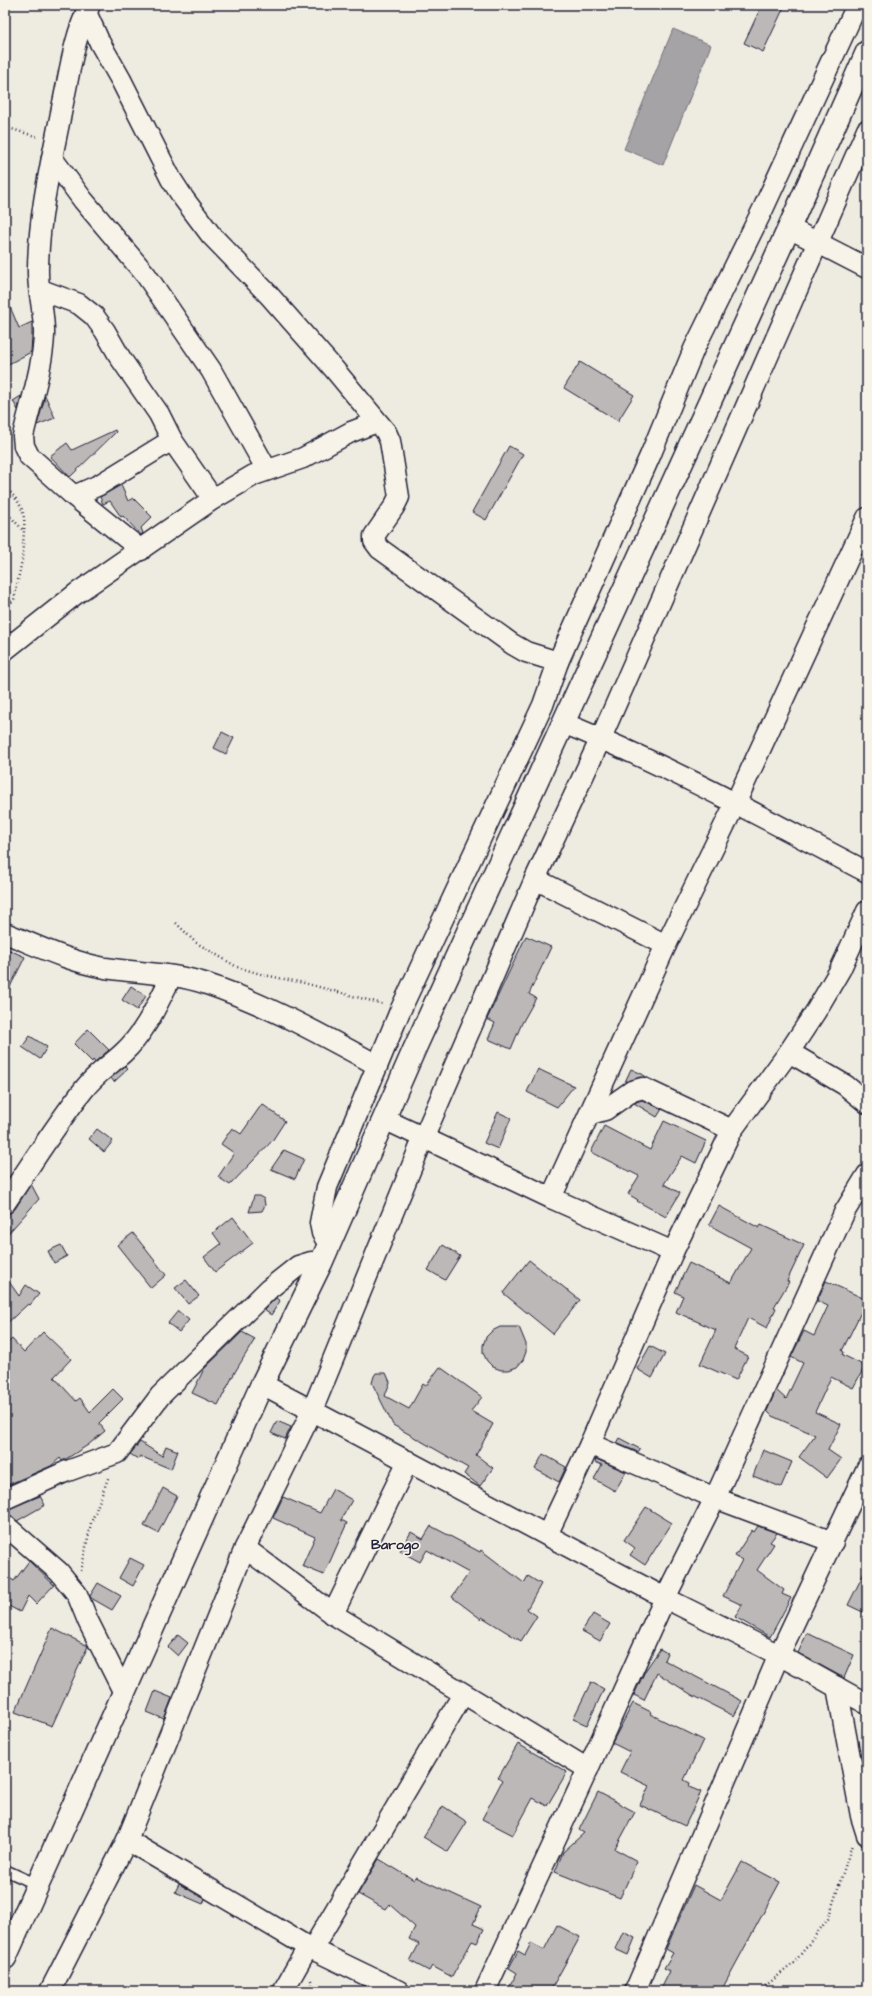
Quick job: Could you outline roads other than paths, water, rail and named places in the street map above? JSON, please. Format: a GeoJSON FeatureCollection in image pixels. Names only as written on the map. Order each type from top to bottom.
{"type":"FeatureCollection","features":[{"type":"Feature","properties":{"kind":"highway"},"geometry":{"type":"LineString","coordinates":[[5,1958],[262,1384],[324,1253],[563,723],[789,228],[867,52]]}},
{"type":"Feature","properties":{"kind":"street"},"geometry":{"type":"LineString","coordinates":[[5,1499],[65,1472],[117,1453],[160,1396],[269,1289],[298,1266],[311,1262],[324,1253],[320,1223],[327,1187],[400,1011],[543,705],[558,662],[618,528],[694,349],[763,209],[857,5]]}},
{"type":"Feature","properties":{"kind":"street"},"geometry":{"type":"LineString","coordinates":[[88,9],[100,43],[121,80],[171,179],[184,199],[211,235],[268,294],[329,363],[377,422],[390,441],[399,497],[374,536],[375,543],[380,549],[512,644],[526,652],[558,662]]}},
{"type":"Feature","properties":{"kind":"street"},"geometry":{"type":"LineString","coordinates":[[88,9],[70,62],[43,197],[38,237],[38,271],[41,290],[44,335],[40,362],[23,436],[24,446],[29,456],[74,496],[141,550]]}},
{"type":"Feature","properties":{"kind":"street"},"geometry":{"type":"LineString","coordinates":[[50,1991],[127,1840],[246,1548],[312,1411],[423,1139],[535,879],[601,738],[867,130]]}},
{"type":"Feature","properties":{"kind":"street"},"geometry":{"type":"LineString","coordinates":[[52,158],[83,200],[150,281],[211,370],[267,470]]}},
{"type":"Feature","properties":{"kind":"street"},"geometry":{"type":"LineString","coordinates":[[789,228],[867,268]]}},
{"type":"Feature","properties":{"kind":"street"},"geometry":{"type":"LineString","coordinates":[[41,290],[79,304],[94,316],[105,331],[121,359],[159,414],[172,440],[213,499]]}},
{"type":"Feature","properties":{"kind":"street"},"geometry":{"type":"LineString","coordinates":[[5,650],[77,593],[213,499],[254,475],[303,458],[351,432],[377,422]]}},
{"type":"Feature","properties":{"kind":"street"},"geometry":{"type":"LineString","coordinates":[[74,496],[99,485],[172,440]]}},
{"type":"Feature","properties":{"kind":"street"},"geometry":{"type":"LineString","coordinates":[[551,1198],[591,1114],[666,945],[735,804],[867,518]]}},
{"type":"Feature","properties":{"kind":"street"},"geometry":{"type":"LineString","coordinates":[[563,723],[601,738],[735,804],[867,872]]}},
{"type":"Feature","properties":{"kind":"street"},"geometry":{"type":"LineString","coordinates":[[535,879],[666,945]]}},
{"type":"Feature","properties":{"kind":"street"},"geometry":{"type":"LineString","coordinates":[[547,1535],[590,1444],[673,1252],[732,1130],[790,1052],[840,970],[867,911]]}},
{"type":"Feature","properties":{"kind":"street"},"geometry":{"type":"LineString","coordinates":[[5,933],[59,956],[104,967],[171,977],[189,978],[207,984],[268,1008],[377,1065]]}},
{"type":"Feature","properties":{"kind":"street"},"geometry":{"type":"LineString","coordinates":[[5,1203],[66,1112],[101,1070],[123,1053],[136,1038],[156,1006],[171,977]]}},
{"type":"Feature","properties":{"kind":"street"},"geometry":{"type":"LineString","coordinates":[[790,1052],[838,1082],[867,1103]]}},
{"type":"Feature","properties":{"kind":"street"},"geometry":{"type":"LineString","coordinates":[[591,1114],[605,1110],[632,1090],[643,1088],[732,1130]]}},
{"type":"Feature","properties":{"kind":"street"},"geometry":{"type":"LineString","coordinates":[[384,1119],[423,1139],[551,1198],[673,1252]]}},
{"type":"Feature","properties":{"kind":"street"},"geometry":{"type":"LineString","coordinates":[[485,1991],[588,1769],[665,1598],[715,1498],[845,1212],[867,1176]]}},
{"type":"Feature","properties":{"kind":"street"},"geometry":{"type":"LineString","coordinates":[[262,1384],[665,1598],[779,1655],[867,1704]]}},
{"type":"Feature","properties":{"kind":"street"},"geometry":{"type":"LineString","coordinates":[[590,1444],[715,1498],[833,1542]]}},
{"type":"Feature","properties":{"kind":"street"},"geometry":{"type":"LineString","coordinates":[[333,1614],[408,1461]]}},
{"type":"Feature","properties":{"kind":"street"},"geometry":{"type":"LineString","coordinates":[[635,1991],[779,1655],[867,1468]]}},
{"type":"Feature","properties":{"kind":"street"},"geometry":{"type":"LineString","coordinates":[[5,1525],[59,1572],[77,1594],[88,1621],[124,1693]]}},
{"type":"Feature","properties":{"kind":"street"},"geometry":{"type":"LineString","coordinates":[[246,1548],[333,1614],[588,1769]]}},
{"type":"Feature","properties":{"kind":"street"},"geometry":{"type":"LineString","coordinates":[[837,1687],[861,1816],[867,1835]]}},
{"type":"Feature","properties":{"kind":"street"},"geometry":{"type":"LineString","coordinates":[[283,1991],[463,1694]]}},
{"type":"Feature","properties":{"kind":"street"},"geometry":{"type":"LineString","coordinates":[[127,1840],[310,1948],[399,1991]]}},
{"type":"Feature","properties":{"kind":"lane"},"geometry":{"type":"LineString","coordinates":[[5,1870],[38,1885]]}},
{"type":"Feature","properties":{"kind":"district","name":"Barogo"},"geometry":{"type":"Point","coordinates":[395,1544]}}]}
